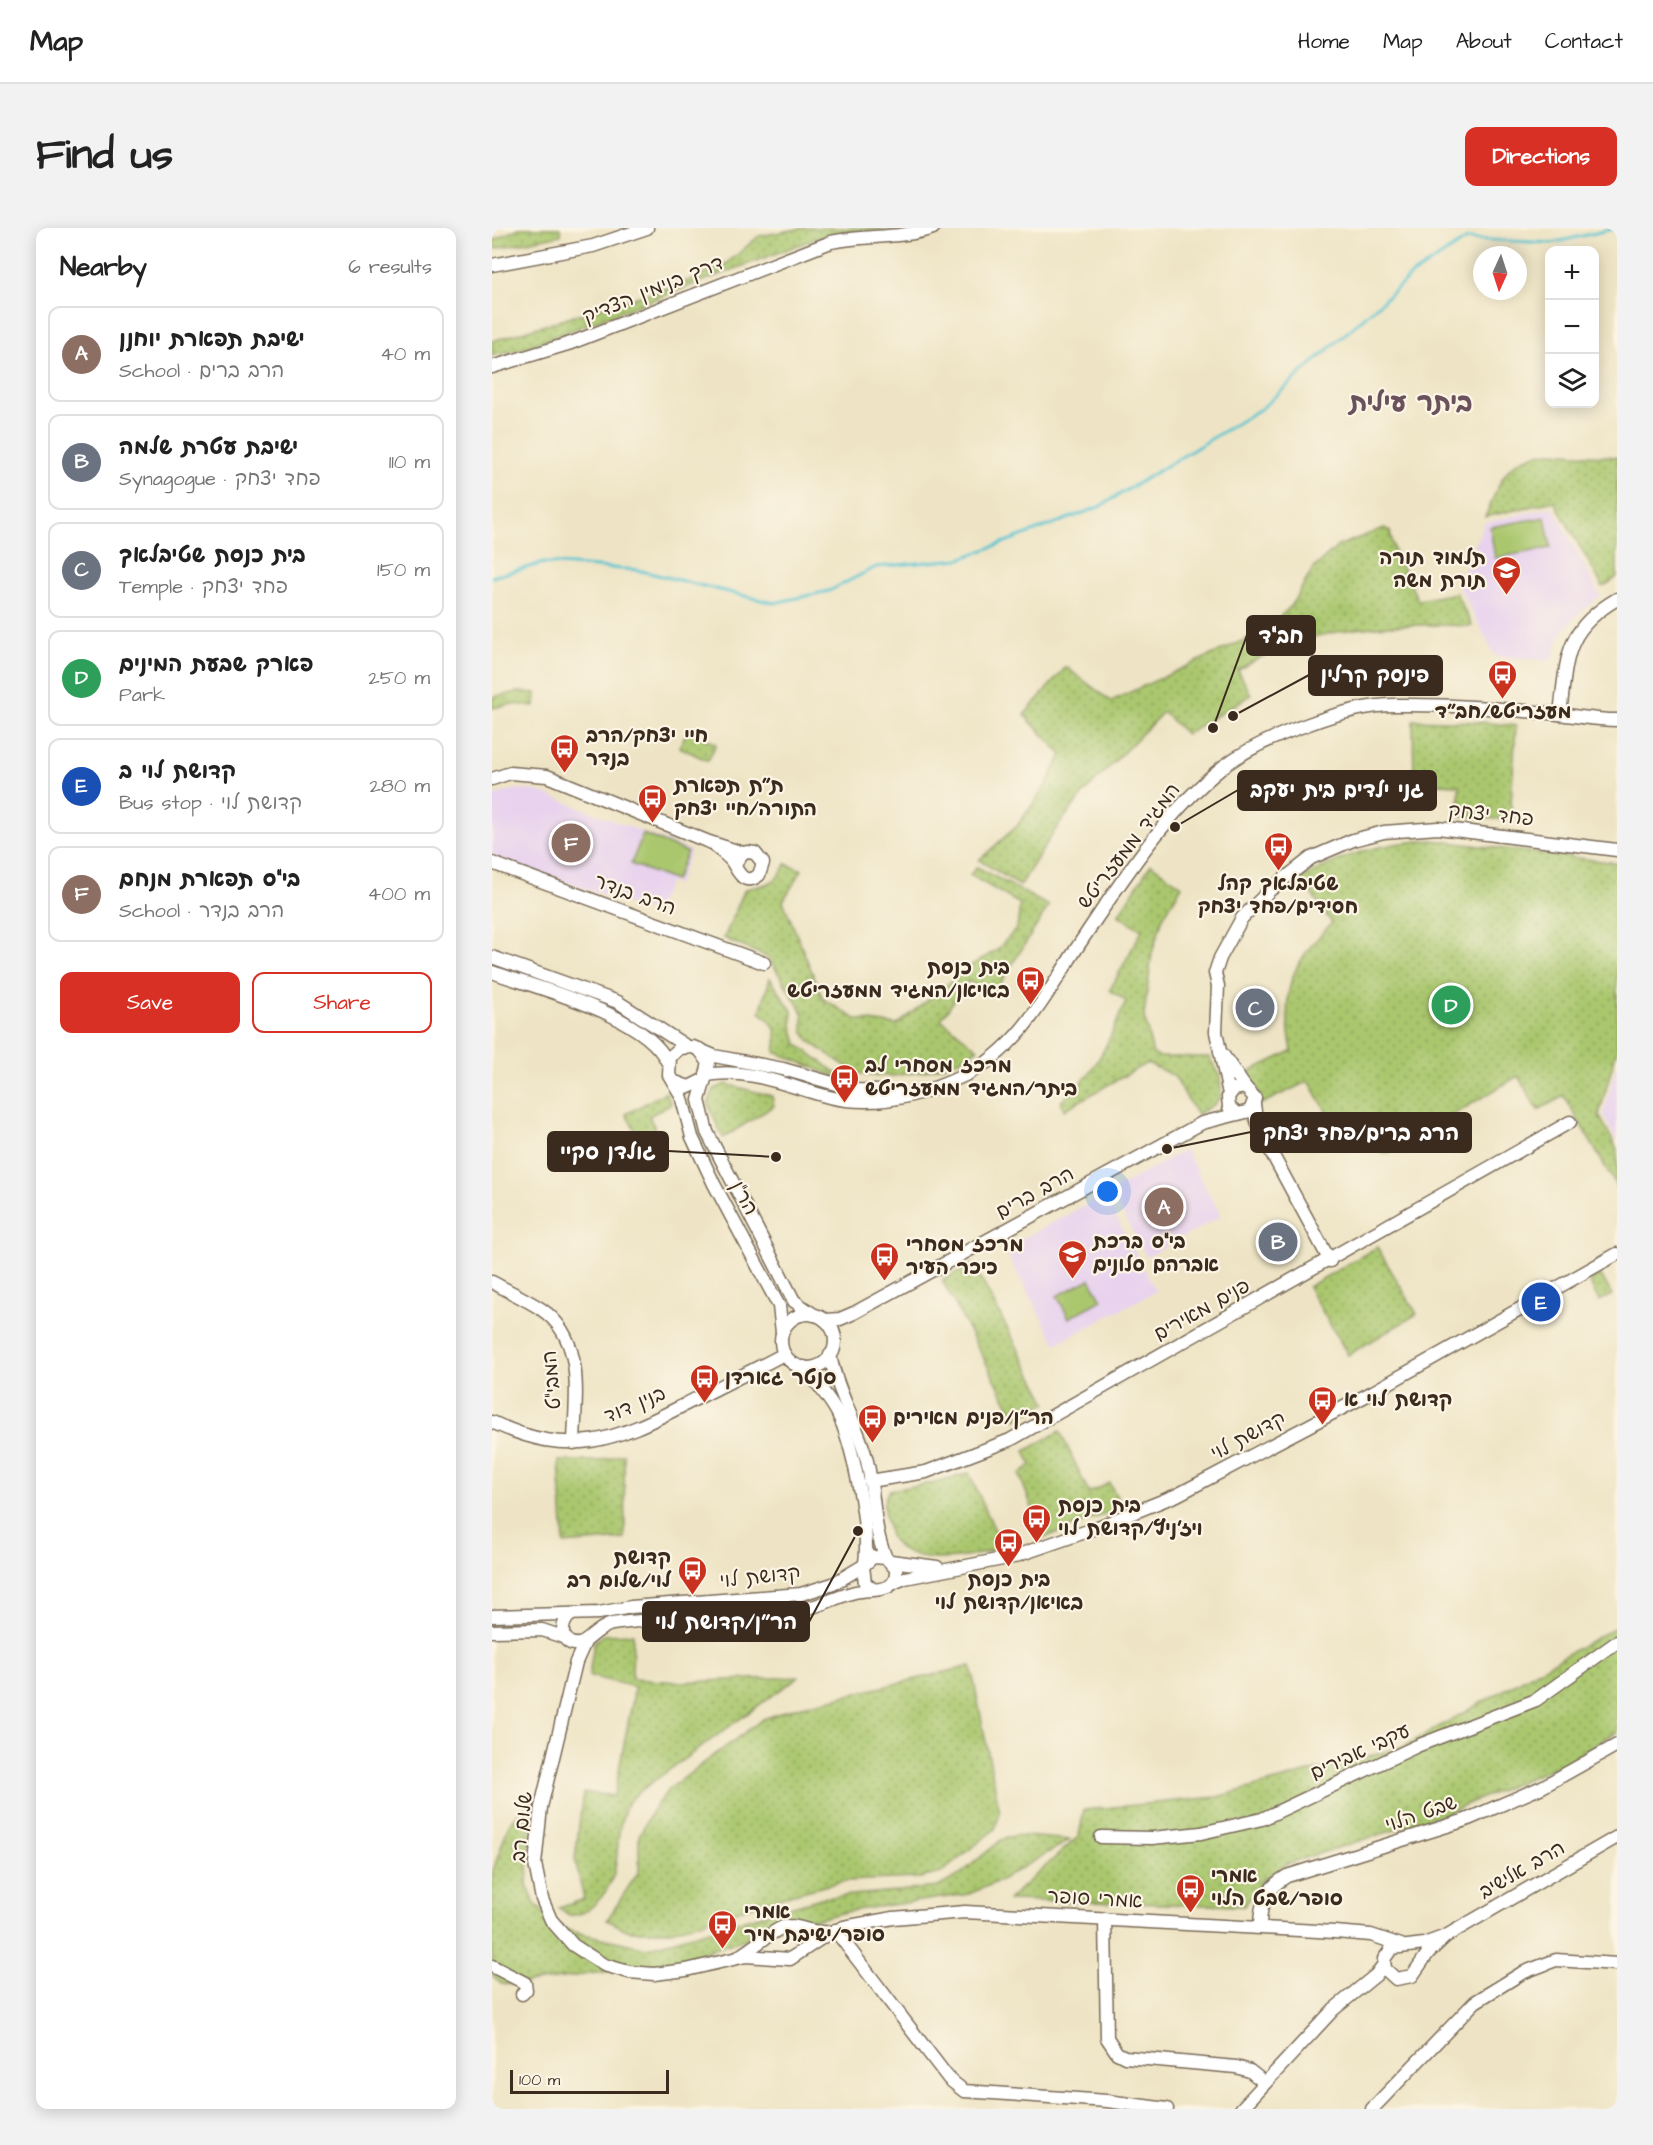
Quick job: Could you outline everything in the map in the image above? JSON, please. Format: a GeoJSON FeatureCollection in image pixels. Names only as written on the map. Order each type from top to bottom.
{"type":"FeatureCollection","features":[{"type":"Feature","properties":{"kind":"street"},"geometry":{"type":"LineString","coordinates":[[492,265],[584,248],[647,228]]}},
{"type":"Feature","properties":{"kind":"street","name":"דרך בנימין הצדיק"},"geometry":{"type":"LineString","coordinates":[[492,367],[571,343],[831,242],[850,238],[903,236],[933,228]]}},
{"type":"Feature","properties":{"kind":"street"},"geometry":{"type":"LineString","coordinates":[[1560,714],[1566,661],[1574,639],[1583,623],[1597,610],[1617,599]]}},
{"type":"Feature","properties":{"kind":"street","name":"המגיד ממעזריטש"},"geometry":{"type":"LineString","coordinates":[[706,1077],[727,1072],[856,1101],[897,1099],[939,1086],[974,1070],[1007,1046],[1024,1026],[1150,844],[1186,802],[1226,765],[1288,732],[1339,714],[1372,706],[1460,707],[1617,720]]}},
{"type":"Feature","properties":{"kind":"street"},"geometry":{"type":"LineString","coordinates":[[492,779],[510,774],[547,776],[709,842],[743,853],[752,852],[759,856],[763,867],[759,875],[752,879],[744,879],[738,874],[735,866],[709,842]]}},
{"type":"Feature","properties":{"kind":"street","name":"פחד יצחק"},"geometry":{"type":"LineString","coordinates":[[1228,1096],[1222,1054],[1216,1032],[1218,986],[1215,973],[1220,958],[1242,918],[1270,890],[1311,858],[1353,840],[1384,832],[1438,828],[1617,850]]}},
{"type":"Feature","properties":{"kind":"street"},"geometry":{"type":"LineString","coordinates":[[735,866],[737,858],[743,853]]}},
{"type":"Feature","properties":{"kind":"street","name":"הרב בנדר"},"geometry":{"type":"LineString","coordinates":[[492,863],[764,963]]}},
{"type":"Feature","properties":{"kind":"street"},"geometry":{"type":"LineString","coordinates":[[492,957],[618,1002],[686,1046],[699,1049],[709,1063],[706,1077],[689,1087],[672,1080],[668,1064],[658,1046],[628,1023],[492,972]]}},
{"type":"Feature","properties":{"kind":"street"},"geometry":{"type":"LineString","coordinates":[[668,1064],[674,1052],[686,1046]]}},
{"type":"Feature","properties":{"kind":"street","name":"המגיד ממעזריטש"},"geometry":{"type":"LineString","coordinates":[[699,1049],[714,1056],[783,1070],[857,1090],[898,1092],[939,1086]]}},
{"type":"Feature","properties":{"kind":"street","name":"פחד יצחק"},"geometry":{"type":"LineString","coordinates":[[1222,1054],[1245,1087]]}},
{"type":"Feature","properties":{"kind":"street","name":"הר\"ן"},"geometry":{"type":"LineString","coordinates":[[706,1077],[699,1100],[711,1143],[794,1300],[820,1317]]}},
{"type":"Feature","properties":{"kind":"street","name":"הר\"ן"},"geometry":{"type":"LineString","coordinates":[[672,1080],[681,1095],[692,1137],[779,1306],[782,1332]]}},
{"type":"Feature","properties":{"kind":"street"},"geometry":{"type":"LineString","coordinates":[[1263,1137],[1229,1107],[1228,1096],[1234,1089],[1245,1087],[1254,1096],[1256,1119],[1263,1137],[1330,1261]]}},
{"type":"Feature","properties":{"kind":"street","name":"הרב ברים"},"geometry":{"type":"LineString","coordinates":[[1202,1124],[1228,1096]]}},
{"type":"Feature","properties":{"kind":"street"},"geometry":{"type":"LineString","coordinates":[[1238,1114],[1250,1111],[1254,1104]]}},
{"type":"Feature","properties":{"kind":"street","name":"הרב ברים"},"geometry":{"type":"LineString","coordinates":[[820,1317],[840,1319],[855,1313],[1202,1124],[1238,1114]]}},
{"type":"Feature","properties":{"kind":"street","name":"פנים מאירים"},"geometry":{"type":"LineString","coordinates":[[870,1481],[926,1472],[1010,1440],[1330,1261],[1570,1122]]}},
{"type":"Feature","properties":{"kind":"street","name":"קדושת לוי"},"geometry":{"type":"LineString","coordinates":[[893,1583],[914,1576],[977,1566],[1013,1557],[1088,1531],[1209,1479],[1371,1393],[1617,1254]]}},
{"type":"Feature","properties":{"kind":"street","name":"המבי\"ט"},"geometry":{"type":"LineString","coordinates":[[492,1282],[543,1310],[564,1332],[570,1343],[575,1376],[574,1443]]}},
{"type":"Feature","properties":{"kind":"street","name":"הרב ברים"},"geometry":{"type":"LineString","coordinates":[[834,1336],[855,1313]]}},
{"type":"Feature","properties":{"kind":"street"},"geometry":{"type":"LineString","coordinates":[[804,1367],[826,1394],[838,1414],[848,1442],[863,1519],[865,1583],[874,1590],[884,1590],[893,1583],[896,1569],[888,1559],[879,1539],[861,1438],[837,1380],[830,1355],[834,1336],[820,1317],[797,1316],[782,1332],[781,1343],[784,1354],[793,1363],[804,1367],[819,1365],[830,1355]]}},
{"type":"Feature","properties":{"kind":"street","name":"בנין דוד"},"geometry":{"type":"LineString","coordinates":[[492,1422],[541,1440],[574,1443],[609,1439],[642,1427],[784,1354]]}},
{"type":"Feature","properties":{"kind":"street"},"geometry":{"type":"LineString","coordinates":[[864,1565],[873,1557],[888,1559]]}},
{"type":"Feature","properties":{"kind":"street","name":"קדושת לוי"},"geometry":{"type":"LineString","coordinates":[[888,1559],[942,1567],[977,1566]]}},
{"type":"Feature","properties":{"kind":"street","name":"קדושת לוי"},"geometry":{"type":"LineString","coordinates":[[492,1616],[578,1614],[631,1607],[801,1594],[833,1584],[864,1565]]}},
{"type":"Feature","properties":{"kind":"street","name":"קדושת לוי"},"geometry":{"type":"LineString","coordinates":[[589,1638],[604,1626],[621,1623],[804,1609],[854,1592],[874,1590]]}},
{"type":"Feature","properties":{"kind":"street"},"geometry":{"type":"LineString","coordinates":[[492,1631],[542,1630],[567,1640],[577,1644],[589,1638],[592,1623],[578,1614],[563,1623],[567,1640]]}},
{"type":"Feature","properties":{"kind":"street","name":"שלום רב"},"geometry":{"type":"LineString","coordinates":[[589,1638],[572,1678],[541,1807],[536,1844],[537,1880],[551,1920],[573,1945],[587,1955],[604,1965],[629,1972],[671,1973],[736,1958],[779,1957]]}},
{"type":"Feature","properties":{"kind":"street","name":"שלום רב"},"geometry":{"type":"LineString","coordinates":[[567,1640],[572,1654],[572,1678]]}},
{"type":"Feature","properties":{"kind":"street","name":"עקבי אבירים"},"geometry":{"type":"LineString","coordinates":[[1101,1837],[1162,1837],[1201,1833],[1262,1819],[1417,1746],[1536,1700],[1617,1642]]}},
{"type":"Feature","properties":{"kind":"street","name":"שבט הלוי"},"geometry":{"type":"LineString","coordinates":[[1260,1927],[1261,1906],[1266,1895],[1274,1885],[1287,1876],[1466,1820],[1542,1787],[1617,1745]]}},
{"type":"Feature","properties":{"kind":"street","name":"הרב אלישיב"},"geometry":{"type":"LineString","coordinates":[[1446,1936],[1617,1837]]}},
{"type":"Feature","properties":{"kind":"street","name":"אמרי סופר"},"geometry":{"type":"LineString","coordinates":[[833,1931],[893,1918],[965,1912],[1358,1934]]}},
{"type":"Feature","properties":{"kind":"street"},"geometry":{"type":"LineString","coordinates":[[1105,1919],[1107,2038],[1117,2053],[1135,2059],[1242,2069],[1265,2083]]}},
{"type":"Feature","properties":{"kind":"street"},"geometry":{"type":"LineString","coordinates":[[787,1925],[809,1932],[833,1931],[790,1959],[779,1957],[772,1949],[773,1933],[787,1925]]}},
{"type":"Feature","properties":{"kind":"street"},"geometry":{"type":"LineString","coordinates":[[798,1929],[804,1938],[800,1954]]}},
{"type":"Feature","properties":{"kind":"street"},"geometry":{"type":"LineString","coordinates":[[833,1931],[949,2079],[964,2091],[1107,2101],[1167,2109]]}},
{"type":"Feature","properties":{"kind":"street","name":"שלום רב"},"geometry":{"type":"LineString","coordinates":[[736,1958],[773,1933]]}},
{"type":"Feature","properties":{"kind":"street"},"geometry":{"type":"LineString","coordinates":[[1358,1934],[1371,1935],[1404,1946],[1418,1957],[1418,1967]]}},
{"type":"Feature","properties":{"kind":"street"},"geometry":{"type":"LineString","coordinates":[[1358,1934],[1370,1940],[1388,1973],[1396,1979]]}},
{"type":"Feature","properties":{"kind":"street"},"geometry":{"type":"LineString","coordinates":[[1241,2109],[1334,2009],[1360,1988],[1384,1962],[1392,1948],[1424,1944],[1446,1936]]}},
{"type":"Feature","properties":{"kind":"street"},"geometry":{"type":"LineString","coordinates":[[1360,1988],[1412,1976],[1446,1936]]}},
{"type":"Feature","properties":{"kind":"street"},"geometry":{"type":"LineString","coordinates":[[1372,2109],[1475,2002],[1521,1974],[1556,1960],[1617,1964]]}},
{"type":"Feature","properties":{"kind":"street"},"geometry":{"type":"LineString","coordinates":[[492,1966],[525,1983],[526,1990],[522,1994]]}},
{"type":"Feature","properties":{"kind":"shaded area"},"geometry":{"type":"Polygon","coordinates":[[[1553,507],[1600,596],[1574,618],[1559,637],[1551,661],[1495,656],[1458,585],[1484,523],[1553,507]]]}},
{"type":"Feature","properties":{"kind":"shaded area"},"geometry":{"type":"Polygon","coordinates":[[[517,789],[537,791],[691,851],[677,885],[669,882],[655,913],[492,856],[492,796],[517,789]]]}},
{"type":"Feature","properties":{"kind":"shaded area"},"geometry":{"type":"Polygon","coordinates":[[[1617,1063],[1617,1142],[1603,1115],[1617,1063]]]}},
{"type":"Feature","properties":{"kind":"shaded area"},"geometry":{"type":"Polygon","coordinates":[[[1185,1150],[1221,1216],[1147,1257],[1110,1192],[1185,1150]]]}},
{"type":"Feature","properties":{"kind":"shaded area"},"geometry":{"type":"Polygon","coordinates":[[[1104,1195],[1156,1291],[1056,1344],[1004,1249],[1104,1195]]]}},
{"type":"Feature","properties":{"kind":"green space"},"geometry":{"type":"Polygon","coordinates":[[[519,228],[560,228],[561,235],[492,249],[492,241],[519,228]]]}},
{"type":"Feature","properties":{"kind":"green space"},"geometry":{"type":"Polygon","coordinates":[[[803,228],[908,228],[828,234],[521,349],[492,356],[492,341],[686,282],[726,264],[759,236],[803,228]]]}},
{"type":"Feature","properties":{"kind":"green space"},"geometry":{"type":"Polygon","coordinates":[[[1551,452],[1617,457],[1617,577],[1603,587],[1554,501],[1485,517],[1501,481],[1514,464],[1536,454],[1551,452]]]}},
{"type":"Feature","properties":{"kind":"green space"},"geometry":{"type":"Polygon","coordinates":[[[1545,517],[1551,548],[1495,558],[1490,527],[1545,517]]]}},
{"type":"Feature","properties":{"kind":"green space"},"geometry":{"type":"Polygon","coordinates":[[[1384,528],[1390,531],[1394,551],[1418,600],[1456,593],[1472,626],[1410,625],[1351,630],[1294,643],[1266,655],[1238,670],[1251,695],[1186,734],[1163,712],[1084,793],[1053,833],[1020,886],[979,860],[1017,826],[1045,787],[1062,755],[1024,715],[1066,667],[1111,701],[1266,630],[1291,606],[1313,569],[1338,546],[1384,528]]]}},
{"type":"Feature","properties":{"kind":"green space"},"geometry":{"type":"Polygon","coordinates":[[[518,692],[536,693],[535,706],[512,704],[492,708],[492,697],[518,692]]]}},
{"type":"Feature","properties":{"kind":"green space"},"geometry":{"type":"Polygon","coordinates":[[[1413,720],[1481,722],[1516,726],[1510,820],[1459,816],[1459,785],[1414,783],[1413,720]]]}},
{"type":"Feature","properties":{"kind":"green space"},"geometry":{"type":"Polygon","coordinates":[[[688,730],[716,744],[708,761],[679,747],[688,730]]]}},
{"type":"Feature","properties":{"kind":"green space"},"geometry":{"type":"Polygon","coordinates":[[[643,834],[687,852],[675,881],[631,864],[643,834]]]}},
{"type":"Feature","properties":{"kind":"green space"},"geometry":{"type":"Polygon","coordinates":[[[1432,840],[1617,863],[1617,1049],[1599,1115],[1617,1149],[1617,1187],[1564,1096],[1538,1110],[1518,1076],[1388,1154],[1341,1137],[1309,1081],[1261,1104],[1258,1090],[1244,1074],[1292,1051],[1287,1012],[1291,981],[1306,953],[1332,923],[1301,879],[1333,862],[1364,851],[1396,844],[1432,840]]]}},
{"type":"Feature","properties":{"kind":"green space"},"geometry":{"type":"Polygon","coordinates":[[[786,864],[802,870],[783,901],[823,999],[856,1019],[897,1025],[970,966],[997,950],[1017,928],[1020,904],[970,875],[977,867],[1049,906],[994,993],[968,981],[941,1019],[978,1049],[957,1061],[929,1070],[894,1076],[865,1075],[853,1071],[810,1042],[803,1031],[803,1013],[769,958],[724,938],[745,889],[770,883],[786,864]]]}},
{"type":"Feature","properties":{"kind":"green space"},"geometry":{"type":"Polygon","coordinates":[[[1151,864],[1182,886],[1163,917],[1152,953],[1144,1016],[1153,1054],[1159,1057],[1209,1057],[1220,1076],[1221,1096],[1215,1104],[1197,1115],[1174,1076],[1147,1063],[1064,1110],[1061,1101],[1085,1079],[1101,1056],[1126,1001],[1110,990],[1142,930],[1118,915],[1151,864]]]}},
{"type":"Feature","properties":{"kind":"green space"},"geometry":{"type":"Polygon","coordinates":[[[770,978],[792,1011],[792,1025],[797,1044],[851,1083],[775,1052],[777,1039],[775,1029],[760,1012],[770,978]]]}},
{"type":"Feature","properties":{"kind":"green space"},"geometry":{"type":"Polygon","coordinates":[[[726,1084],[772,1096],[774,1106],[723,1138],[708,1104],[714,1089],[726,1084]]]}},
{"type":"Feature","properties":{"kind":"green space"},"geometry":{"type":"Polygon","coordinates":[[[666,1092],[671,1104],[649,1116],[656,1130],[639,1138],[626,1114],[666,1092]]]}},
{"type":"Feature","properties":{"kind":"green space"},"geometry":{"type":"Polygon","coordinates":[[[1377,1247],[1417,1314],[1348,1355],[1308,1287],[1377,1247]]]}},
{"type":"Feature","properties":{"kind":"green space"},"geometry":{"type":"Polygon","coordinates":[[[973,1264],[1047,1403],[1016,1419],[942,1280],[973,1264]]]}},
{"type":"Feature","properties":{"kind":"green space"},"geometry":{"type":"Polygon","coordinates":[[[1601,1275],[1612,1295],[1599,1301],[1589,1281],[1601,1275]]]}},
{"type":"Feature","properties":{"kind":"green space"},"geometry":{"type":"Polygon","coordinates":[[[1090,1279],[1102,1300],[1069,1318],[1057,1296],[1090,1279]]]}},
{"type":"Feature","properties":{"kind":"green space"},"geometry":{"type":"Polygon","coordinates":[[[1060,1431],[1089,1493],[1109,1483],[1123,1507],[1044,1538],[1019,1474],[1031,1465],[1025,1451],[1060,1431]]]}},
{"type":"Feature","properties":{"kind":"green space"},"geometry":{"type":"Polygon","coordinates":[[[624,1454],[625,1539],[564,1544],[559,1461],[599,1461],[624,1454]]]}},
{"type":"Feature","properties":{"kind":"green space"},"geometry":{"type":"Polygon","coordinates":[[[969,1473],[1002,1546],[976,1555],[943,1559],[912,1555],[900,1548],[890,1536],[884,1511],[884,1500],[890,1490],[939,1482],[969,1473]]]}},
{"type":"Feature","properties":{"kind":"green space"},"geometry":{"type":"Polygon","coordinates":[[[1617,1626],[1617,1732],[1562,1764],[1439,1816],[1289,1863],[1262,1880],[1244,1906],[1008,1900],[1079,1836],[1084,1810],[1217,1797],[1405,1746],[1617,1626]]]}},
{"type":"Feature","properties":{"kind":"green space"},"geometry":{"type":"Polygon","coordinates":[[[633,1634],[632,1679],[680,1682],[798,1677],[631,1800],[622,1819],[615,1869],[605,1893],[594,1905],[582,1913],[569,1915],[559,1908],[584,1899],[575,1860],[583,1792],[614,1796],[635,1687],[589,1676],[594,1642],[603,1635],[633,1634]]]}},
{"type":"Feature","properties":{"kind":"green space"},"geometry":{"type":"Polygon","coordinates":[[[971,1666],[1000,1813],[995,1829],[941,1873],[920,1878],[843,1881],[671,1931],[629,1931],[607,1920],[639,1871],[639,1836],[653,1809],[669,1789],[763,1719],[798,1707],[971,1666]]]}},
{"type":"Feature","properties":{"kind":"green space"},"geometry":{"type":"Polygon","coordinates":[[[532,1799],[527,1885],[535,1904],[550,1920],[570,1931],[647,1948],[821,1898],[938,1887],[958,1876],[1001,1840],[1016,1835],[1070,1840],[999,1881],[969,1894],[849,1911],[777,1929],[673,1962],[520,1984],[501,1984],[492,1975],[492,1873],[509,1824],[532,1799]]]}},
{"type":"Feature","properties":{"kind":"waterway"},"geometry":{"type":"LineString","coordinates":[[492,577],[544,563],[637,570],[774,603],[829,591],[876,567],[960,559],[1099,507],[1262,408],[1413,274],[1467,239],[1552,243],[1617,228]]}},
{"type":"Feature","properties":{"kind":"place","name":"תלמוד תורה תורת משה"},"geometry":{"type":"Point","coordinates":[1507,596]}},
{"type":"Feature","properties":{"kind":"place","name":"מעזריטש/חב״ד"},"geometry":{"type":"Point","coordinates":[1503,700]}},
{"type":"Feature","properties":{"kind":"place","name":"פינסק קרלין"},"geometry":{"type":"Point","coordinates":[1233,716]}},
{"type":"Feature","properties":{"kind":"place","name":"חב\"ד"},"geometry":{"type":"Point","coordinates":[1213,728]}},
{"type":"Feature","properties":{"kind":"place","name":"חיי יצחק/הרב בנדר"},"geometry":{"type":"Point","coordinates":[565,774]}},
{"type":"Feature","properties":{"kind":"place","name":"ת״ת תפארת התורה/חיי יצחק"},"geometry":{"type":"Point","coordinates":[653,824]}},
{"type":"Feature","properties":{"kind":"place","name":"גני ילדים בית יעקב"},"geometry":{"type":"Point","coordinates":[1175,827]}},
{"type":"Feature","properties":{"kind":"place","name":"בי\"ס תפארת מנחם"},"geometry":{"type":"Point","coordinates":[571,843]}},
{"type":"Feature","properties":{"kind":"place","name":"שטיבלאך קהל חסידים/פחד יצחק"},"geometry":{"type":"Point","coordinates":[1278,872]}},
{"type":"Feature","properties":{"kind":"place","name":"פארק שבעת המינים"},"geometry":{"type":"Point","coordinates":[1451,1005]}},
{"type":"Feature","properties":{"kind":"place","name":"בית כנסת באיאן/המגיד ממעזריטש"},"geometry":{"type":"Point","coordinates":[1031,1006]}},
{"type":"Feature","properties":{"kind":"place","name":"בית כנסת שטיבלאך"},"geometry":{"type":"Point","coordinates":[1255,1008]}},
{"type":"Feature","properties":{"kind":"place","name":"מרכז מסחרי לב ביתר/המגיד ממעזריטש"},"geometry":{"type":"Point","coordinates":[844,1104]}},
{"type":"Feature","properties":{"kind":"place","name":"הרב ברים/פחד יצחק"},"geometry":{"type":"Point","coordinates":[1167,1149]}},
{"type":"Feature","properties":{"kind":"place","name":"גולדן סקיי"},"geometry":{"type":"Point","coordinates":[776,1157]}},
{"type":"Feature","properties":{"kind":"place","name":"ישיבת תפארת יוחנן"},"geometry":{"type":"Point","coordinates":[1164,1207]}},
{"type":"Feature","properties":{"kind":"place","name":"ישיבת עטרת שלמה"},"geometry":{"type":"Point","coordinates":[1278,1242]}},
{"type":"Feature","properties":{"kind":"place","name":"בי\"ס ברכת אברהם סלונים"},"geometry":{"type":"Point","coordinates":[1072,1280]}},
{"type":"Feature","properties":{"kind":"place","name":"מרכז מסחרי כיכר העיר"},"geometry":{"type":"Point","coordinates":[885,1282]}},
{"type":"Feature","properties":{"kind":"place","name":"קדושת לוי ב"},"geometry":{"type":"Point","coordinates":[1541,1302]}},
{"type":"Feature","properties":{"kind":"place","name":"סנטר גארדן"},"geometry":{"type":"Point","coordinates":[704,1404]}},
{"type":"Feature","properties":{"kind":"place","name":"קדושת לוי א"},"geometry":{"type":"Point","coordinates":[1323,1426]}},
{"type":"Feature","properties":{"kind":"place","name":"הר״ן/פנים מאירים"},"geometry":{"type":"Point","coordinates":[872,1444]}},
{"type":"Feature","properties":{"kind":"place","name":"הר״ן/קדושת לוי"},"geometry":{"type":"Point","coordinates":[858,1531]}},
{"type":"Feature","properties":{"kind":"place","name":"בית כנסת ויז׳ניץ/קדושת לוי"},"geometry":{"type":"Point","coordinates":[1037,1544]}},
{"type":"Feature","properties":{"kind":"place","name":"בית כנסת באיאן/קדושת לוי"},"geometry":{"type":"Point","coordinates":[1009,1568]}},
{"type":"Feature","properties":{"kind":"place","name":"קדושת לוי/שלום רב"},"geometry":{"type":"Point","coordinates":[692,1596]}},
{"type":"Feature","properties":{"kind":"place","name":"אמרי סופר/שבט הלוי"},"geometry":{"type":"Point","coordinates":[1190,1914]}},
{"type":"Feature","properties":{"kind":"place","name":"אמרי סופר/ישיבת מיר"},"geometry":{"type":"Point","coordinates":[723,1950]}},
{"type":"Feature","properties":{"kind":"district","name":"ביתר עילית"},"geometry":{"type":"Point","coordinates":[1411,403]}}]}
